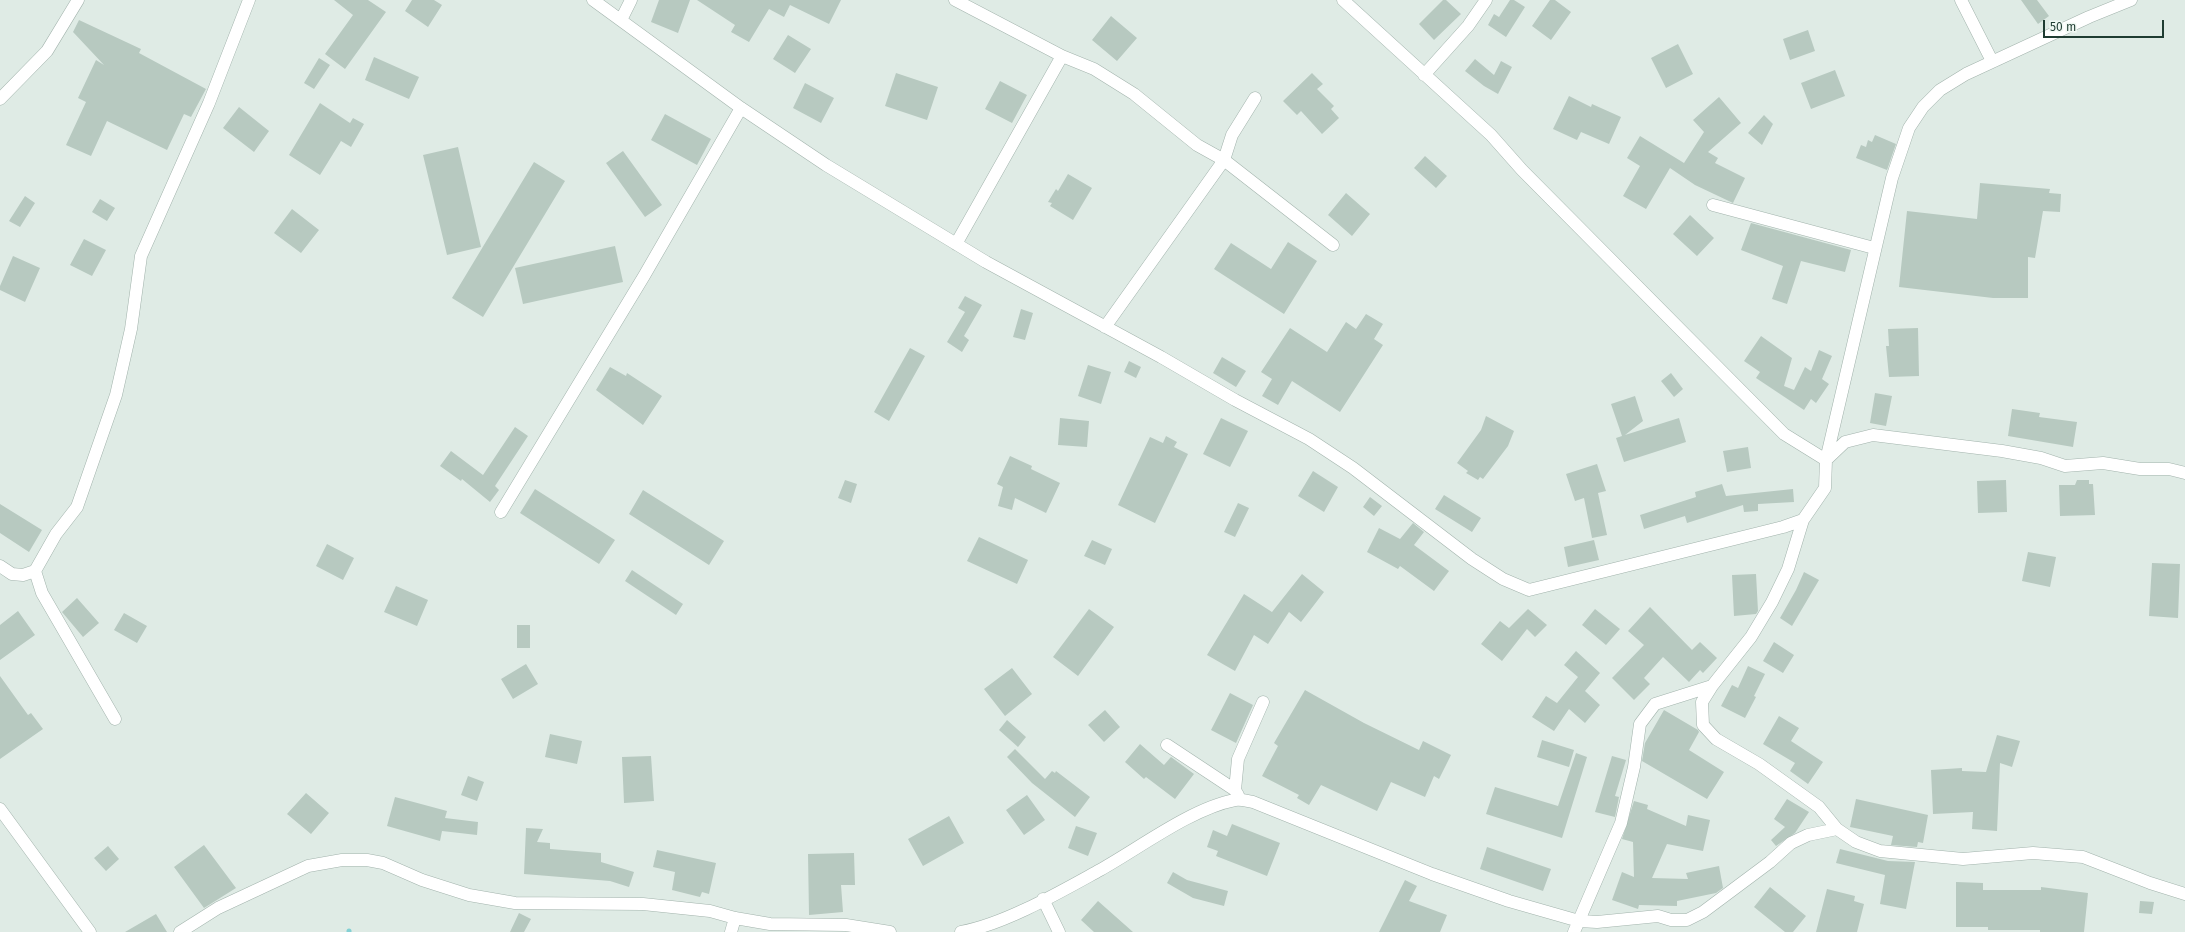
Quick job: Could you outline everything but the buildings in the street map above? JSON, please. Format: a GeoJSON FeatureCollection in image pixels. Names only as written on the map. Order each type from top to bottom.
{"type":"FeatureCollection","features":[{"type":"Feature","properties":{"kind":"street"},"geometry":{"type":"LineString","coordinates":[[0,99],[47,51],[78,0]]}},
{"type":"Feature","properties":{"kind":"street"},"geometry":{"type":"LineString","coordinates":[[0,566],[12,574],[23,575],[35,571],[56,534],[77,507],[116,395],[131,328],[141,256],[209,103],[249,0]]}},
{"type":"Feature","properties":{"kind":"street"},"geometry":{"type":"LineString","coordinates":[[593,0],[741,108],[826,165],[956,244],[1235,400],[1309,439],[1353,468],[1472,559],[1503,579],[1528,590],[1775,529],[1803,520]]}},
{"type":"Feature","properties":{"kind":"street"},"geometry":{"type":"LineString","coordinates":[[621,20],[631,0]]}},
{"type":"Feature","properties":{"kind":"street"},"geometry":{"type":"LineString","coordinates":[[955,0],[1062,56],[1094,70],[1134,94],[1197,145],[1224,160],[1333,245]]}},
{"type":"Feature","properties":{"kind":"street"},"geometry":{"type":"LineString","coordinates":[[1343,0],[1491,135],[1522,170],[1784,434],[1826,460]]}},
{"type":"Feature","properties":{"kind":"street"},"geometry":{"type":"LineString","coordinates":[[1424,74],[1468,26],[1486,0]]}},
{"type":"Feature","properties":{"kind":"street"},"geometry":{"type":"LineString","coordinates":[[1961,0],[1992,61]]}},
{"type":"Feature","properties":{"kind":"street"},"geometry":{"type":"LineString","coordinates":[[2131,0],[1992,61],[1966,74],[1940,90],[1923,107],[1909,128],[1892,178],[1874,248],[1826,460],[1825,488],[1803,520],[1788,569],[1772,602],[1751,637],[1712,686],[1702,702],[1703,725],[1716,739],[1759,764],[1819,807],[1837,829],[1856,842],[1880,851],[1962,859],[2033,853],[2083,857],[2150,883],[2185,894]]}},
{"type":"Feature","properties":{"kind":"street"},"geometry":{"type":"LineString","coordinates":[[956,244],[1062,56]]}},
{"type":"Feature","properties":{"kind":"street"},"geometry":{"type":"LineString","coordinates":[[1105,327],[1224,160],[1232,135],[1250,109],[1255,98]]}},
{"type":"Feature","properties":{"kind":"street"},"geometry":{"type":"LineString","coordinates":[[501,512],[644,276],[741,108]]}},
{"type":"Feature","properties":{"kind":"street"},"geometry":{"type":"LineString","coordinates":[[1713,205],[1874,248]]}},
{"type":"Feature","properties":{"kind":"street"},"geometry":{"type":"LineString","coordinates":[[1826,460],[1846,442],[1873,435],[2002,451],[2041,458],[2065,466],[2104,463],[2140,469],[2169,469],[2185,473]]}},
{"type":"Feature","properties":{"kind":"street"},"geometry":{"type":"LineString","coordinates":[[35,571],[42,593],[115,719]]}},
{"type":"Feature","properties":{"kind":"street"},"geometry":{"type":"LineString","coordinates":[[1576,926],[1621,823],[1634,767],[1640,724],[1655,704],[1712,686]]}},
{"type":"Feature","properties":{"kind":"street"},"geometry":{"type":"LineString","coordinates":[[1238,795],[1238,760],[1263,702]]}},
{"type":"Feature","properties":{"kind":"street"},"geometry":{"type":"LineString","coordinates":[[1167,745],[1238,795],[1253,802],[1446,879],[1576,926],[1597,922],[1658,916],[1671,920],[1687,920],[1703,912],[1770,862],[1791,843],[1808,835],[1837,829]]}},
{"type":"Feature","properties":{"kind":"street"},"geometry":{"type":"LineString","coordinates":[[961,932],[1004,919],[1100,871],[1175,825],[1238,795]]}},
{"type":"Feature","properties":{"kind":"street"},"geometry":{"type":"LineString","coordinates":[[0,809],[90,932]]}},
{"type":"Feature","properties":{"kind":"street"},"geometry":{"type":"LineString","coordinates":[[180,932],[218,908],[308,866],[342,860],[367,860],[383,863],[422,880],[469,895],[515,903],[643,904],[710,912],[770,924],[846,926],[890,932]]}},
{"type":"Feature","properties":{"kind":"street"},"geometry":{"type":"LineString","coordinates":[[1043,899],[1058,932]]}},
{"type":"Feature","properties":{"kind":"street"},"geometry":{"type":"LineString","coordinates":[[731,932],[735,918]]}}]}
